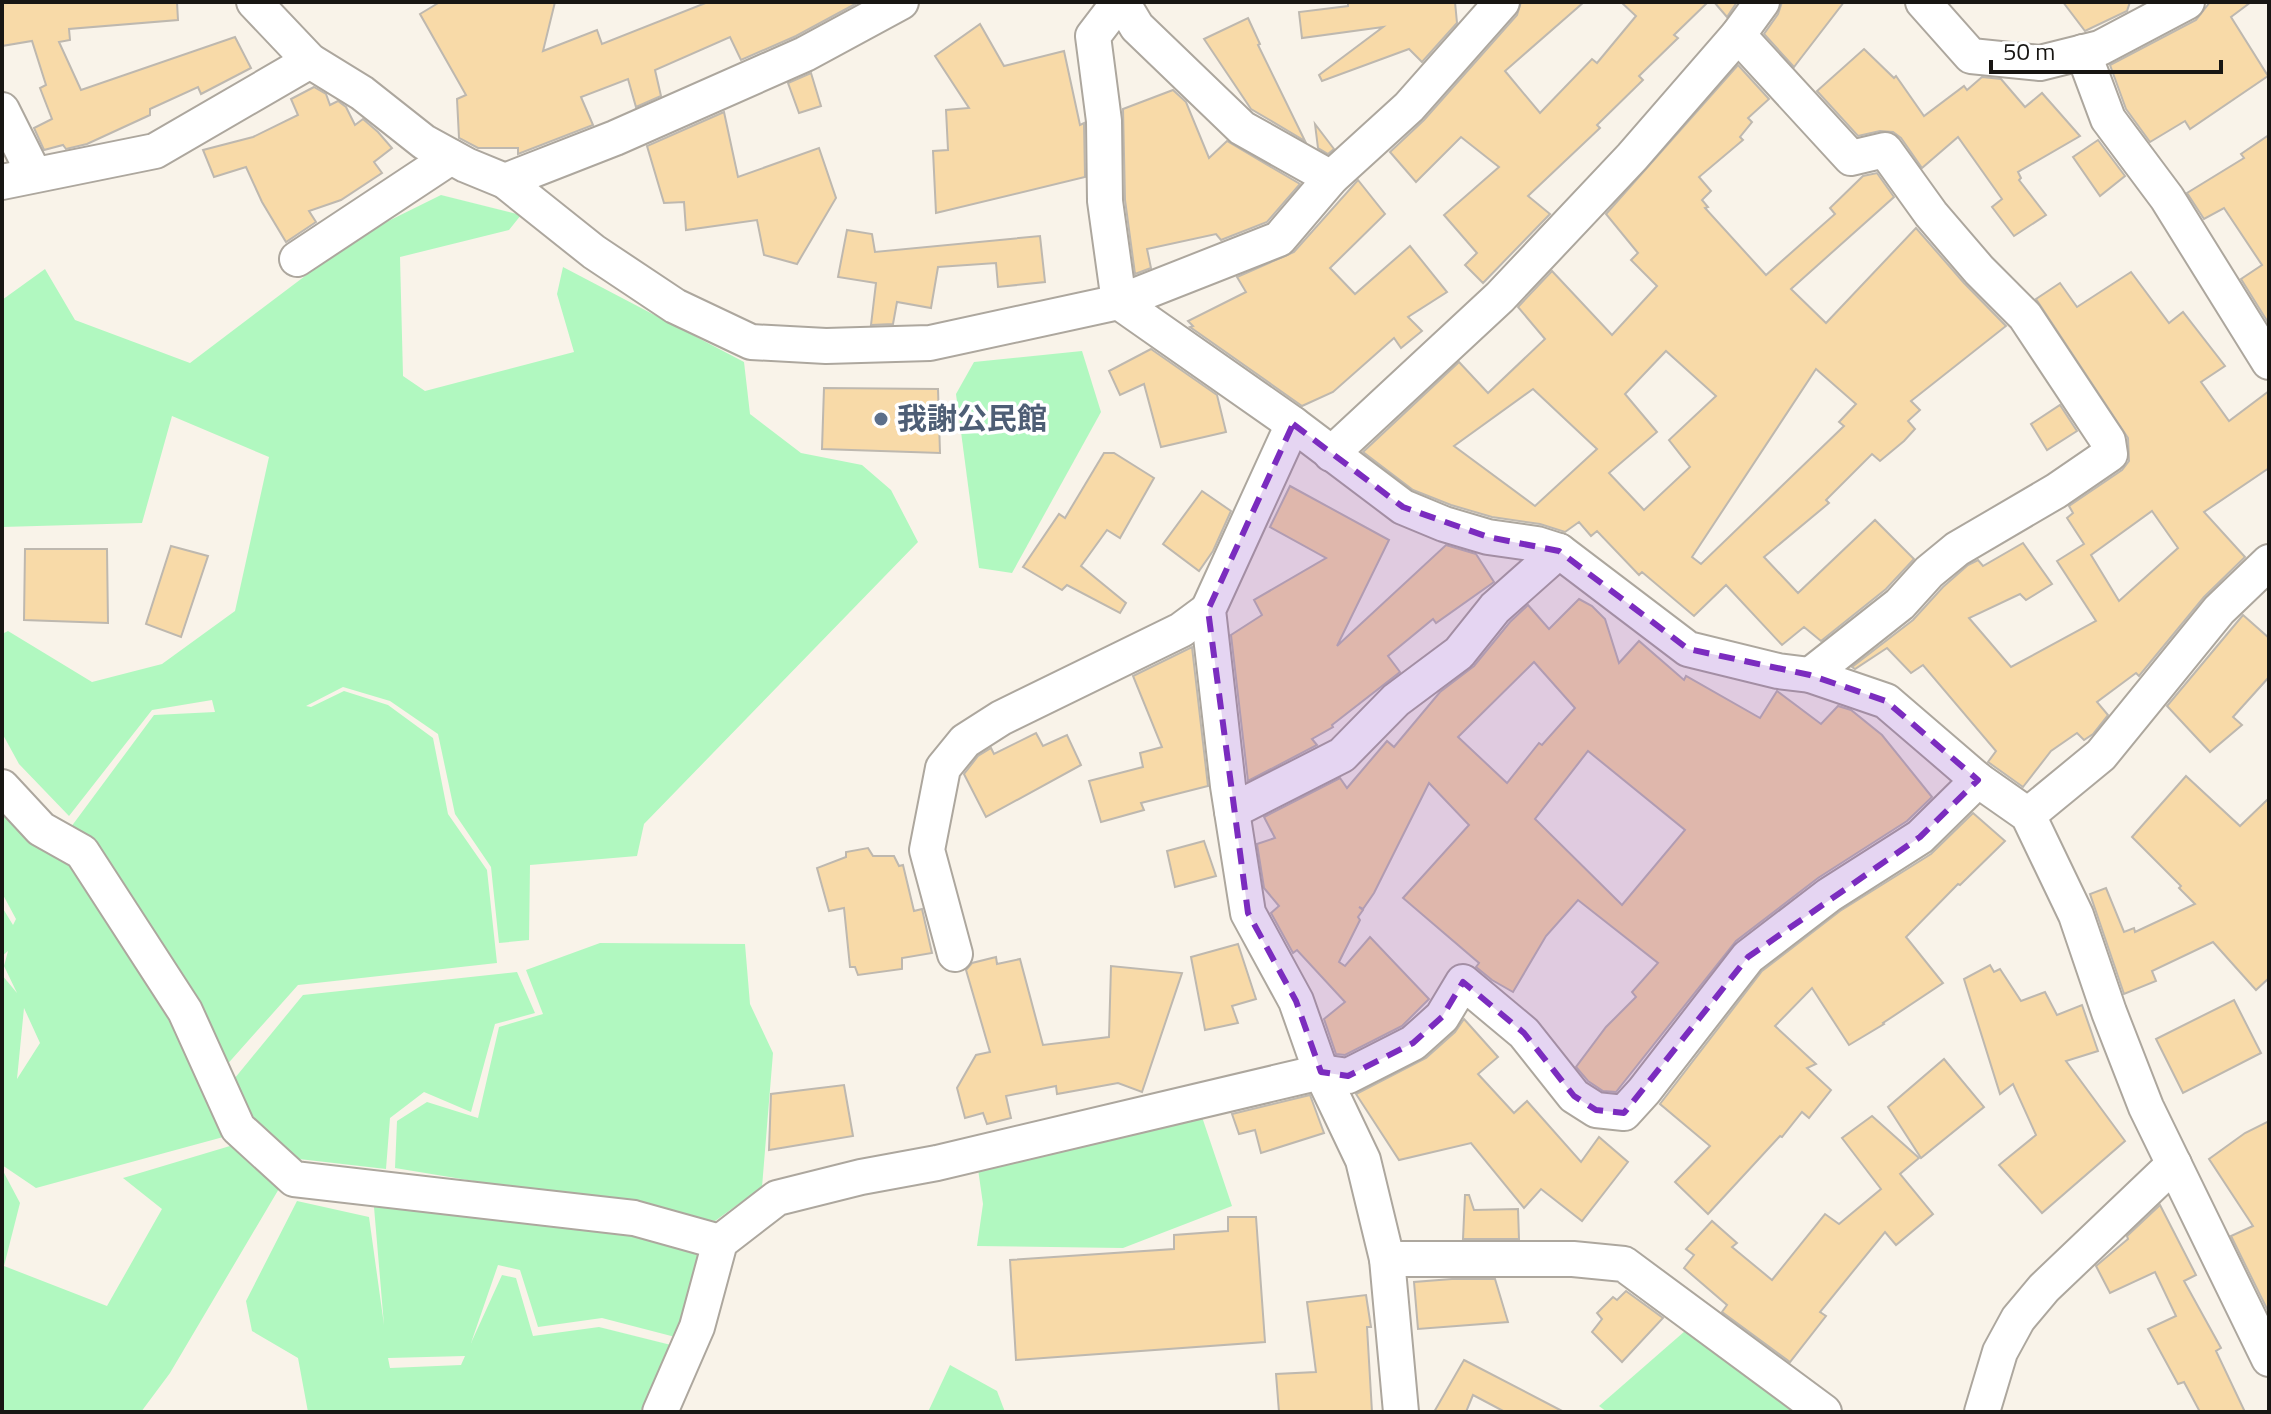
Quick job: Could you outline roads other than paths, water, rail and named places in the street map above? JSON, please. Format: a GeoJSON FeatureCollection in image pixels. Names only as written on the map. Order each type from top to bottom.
{"type":"FeatureCollection","features":[{"type":"Feature","properties":{"kind":"street"},"geometry":{"type":"LineString","coordinates":[[254,2],[310,61],[362,93],[424,142],[505,181],[594,252],[664,298],[751,342],[826,346],[930,343],[1119,302],[1279,239],[1331,178],[1409,107],[1502,2]]}},
{"type":"Feature","properties":{"kind":"street"},"geometry":{"type":"LineString","coordinates":[[505,181],[615,138],[805,54],[901,2]]}},
{"type":"Feature","properties":{"kind":"street"},"geometry":{"type":"LineString","coordinates":[[1331,178],[1242,128],[1137,27],[1121,2],[1093,36],[1104,121],[1105,201],[1119,302],[1293,424],[1403,507],[1488,537],[1537,544],[1559,551],[1688,649],[1778,671],[1810,675],[1886,701],[1978,780],[2028,815],[2076,915],[2146,1107],[2269,1359]]}},
{"type":"Feature","properties":{"kind":"street"},"geometry":{"type":"LineString","coordinates":[[1331,454],[1500,297],[1632,157],[1738,35],[1762,2]]}},
{"type":"Feature","properties":{"kind":"street"},"geometry":{"type":"LineString","coordinates":[[1923,2],[1971,56],[2040,63],[2100,48],[2187,2]]}},
{"type":"Feature","properties":{"kind":"street"},"geometry":{"type":"LineString","coordinates":[[1738,35],[1851,158],[1885,150],[1931,214],[1979,270],[2025,316],[2108,441],[2110,454],[2056,491],[1957,549],[1929,572],[1900,604],[1810,675]]}},
{"type":"Feature","properties":{"kind":"street"},"geometry":{"type":"LineString","coordinates":[[2083,52],[2108,119],[2167,198],[2269,362]]}},
{"type":"Feature","properties":{"kind":"street"},"geometry":{"type":"LineString","coordinates":[[2,110],[18,178],[155,151],[310,61]]}},
{"type":"Feature","properties":{"kind":"street"},"geometry":{"type":"LineString","coordinates":[[297,259],[451,157]]}},
{"type":"Feature","properties":{"kind":"street"},"geometry":{"type":"LineString","coordinates":[[955,954],[927,850],[943,768],[965,741],[1001,718],[1181,630],[1208,610],[1293,424]]}},
{"type":"Feature","properties":{"kind":"street"},"geometry":{"type":"LineString","coordinates":[[1232,811],[1342,755],[1396,700],[1459,653],[1495,608],[1559,551]]}},
{"type":"Feature","properties":{"kind":"street"},"geometry":{"type":"LineString","coordinates":[[2028,815],[2101,755],[2219,610],[2269,562]]}},
{"type":"Feature","properties":{"kind":"street"},"geometry":{"type":"LineString","coordinates":[[1208,610],[1232,811],[1248,913],[1296,1001],[1321,1072],[1363,1160],[1387,1259],[1401,1412]]}},
{"type":"Feature","properties":{"kind":"street"},"geometry":{"type":"LineString","coordinates":[[660,1412],[697,1327],[720,1242],[777,1198],[1321,1072],[1348,1076],[1413,1043],[1442,1017],[1463,982],[1524,1033],[1574,1096],[1596,1110],[1624,1113],[1748,957],[1829,895],[1920,837],[1978,780]]}},
{"type":"Feature","properties":{"kind":"street"},"geometry":{"type":"LineString","coordinates":[[2,787],[41,829],[82,852],[185,1011],[238,1128],[294,1179],[634,1218],[720,1242]]}},
{"type":"Feature","properties":{"kind":"street"},"geometry":{"type":"LineString","coordinates":[[1982,1412],[2000,1352],[2018,1319],[2044,1288],[2174,1164]]}},
{"type":"Feature","properties":{"kind":"street"},"geometry":{"type":"LineString","coordinates":[[1387,1259],[1573,1259],[1624,1264],[1824,1412]]}},
{"type":"Feature","properties":{"kind":"place","name":"我謝公民館"},"geometry":{"type":"Point","coordinates":[881,419]}}]}
